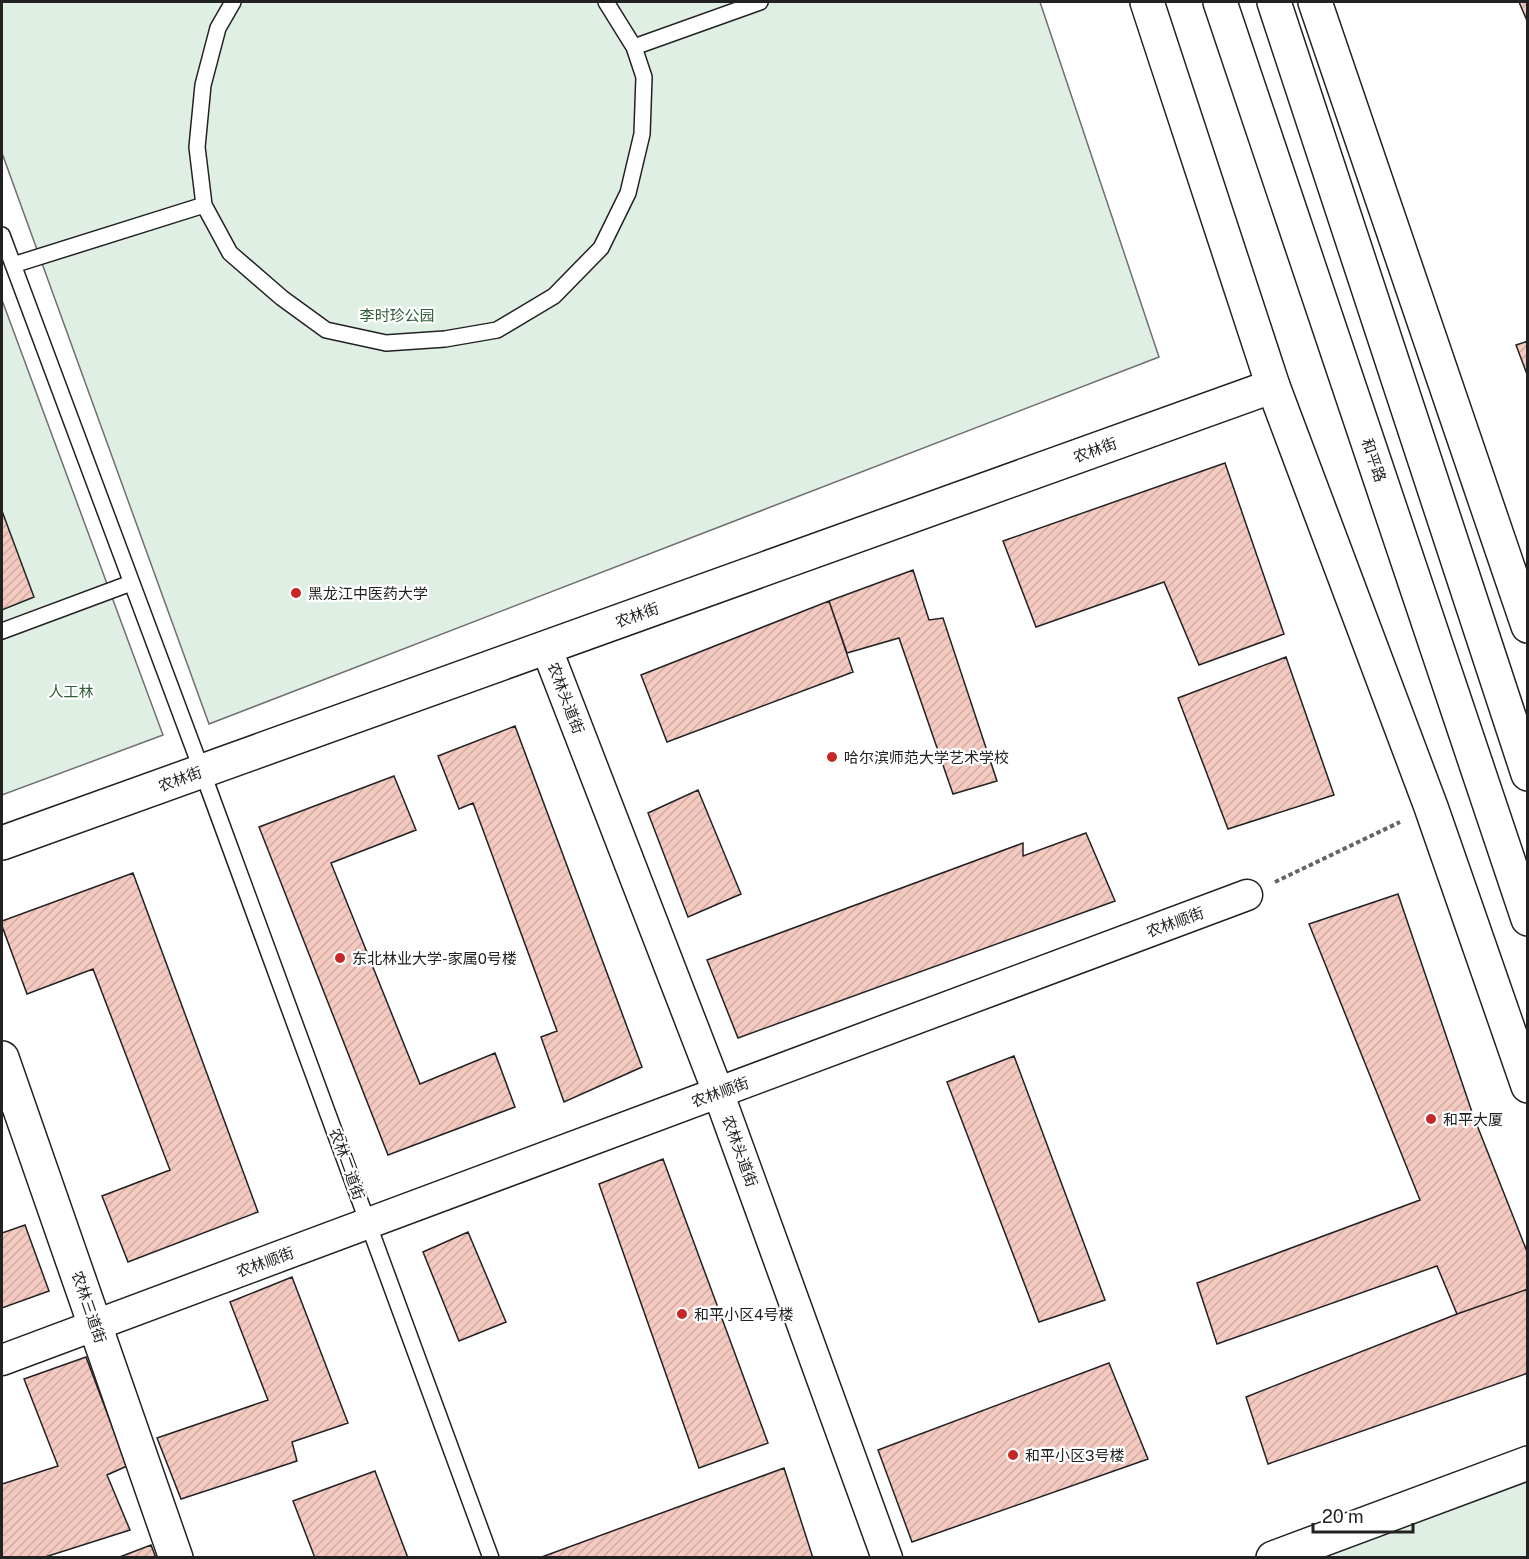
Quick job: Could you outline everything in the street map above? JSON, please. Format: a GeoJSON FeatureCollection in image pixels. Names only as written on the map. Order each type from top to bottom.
{"type":"FeatureCollection","features":[{"type":"Feature","properties":{"kind":"main road"},"geometry":{"type":"LineString","coordinates":[[1147,2],[1273,386],[1431,807],[1527,1086]]}},
{"type":"Feature","properties":{"kind":"main road","name":"和平路"},"geometry":{"type":"LineString","coordinates":[[1220,2],[1527,919]]}},
{"type":"Feature","properties":{"kind":"main road"},"geometry":{"type":"LineString","coordinates":[[1275,2],[1527,774]]}},
{"type":"Feature","properties":{"kind":"main road"},"geometry":{"type":"LineString","coordinates":[[1315,2],[1527,626]]}},
{"type":"Feature","properties":{"kind":"main road","name":"农林街"},"geometry":{"type":"LineString","coordinates":[[2,843],[1273,386]]}},
{"type":"Feature","properties":{"kind":"main road","name":"农林三道街"},"geometry":{"type":"LineString","coordinates":[[2,1058],[176,1557]]}},
{"type":"Feature","properties":{"kind":"main road"},"geometry":{"type":"LineString","coordinates":[[1273,1557],[1527,1463]]}},
{"type":"Feature","properties":{"kind":"street","name":"农林头道街"},"geometry":{"type":"LineString","coordinates":[[546,647],[718,1092],[887,1557]]}},
{"type":"Feature","properties":{"kind":"street","name":"农林顺街"},"geometry":{"type":"LineString","coordinates":[[2,1360],[1247,895]]}},
{"type":"Feature","properties":{"kind":"lane"},"geometry":{"type":"LineString","coordinates":[[234,2],[218,28],[203,85],[197,147],[204,205],[230,253],[282,298],[326,330],[386,343],[445,339],[497,330],[554,296],[601,248],[628,192],[642,134],[644,76],[634,47],[606,2]]}},
{"type":"Feature","properties":{"kind":"lane"},"geometry":{"type":"LineString","coordinates":[[634,47],[760,2]]}},
{"type":"Feature","properties":{"kind":"lane"},"geometry":{"type":"LineString","coordinates":[[13,265],[204,205]]}},
{"type":"Feature","properties":{"kind":"lane","name":"农林二道街"},"geometry":{"type":"LineString","coordinates":[[2,235],[491,1557]]}},
{"type":"Feature","properties":{"kind":"lane"},"geometry":{"type":"LineString","coordinates":[[2,631],[132,583]]}},
{"type":"Feature","properties":{"kind":"path"},"geometry":{"type":"LineString","coordinates":[[1247,895],[1431,807]]}},
{"type":"Feature","properties":{"kind":"green space","name":"李时珍公园"},"geometry":{"type":"Polygon","coordinates":[[[2,2],[1040,2],[1159,357],[209,724],[2,153],[2,2]]]}},
{"type":"Feature","properties":{"kind":"green space","name":"人工林"},"geometry":{"type":"Polygon","coordinates":[[[2,300],[163,735],[2,795],[2,300]]]}},
{"type":"Feature","properties":{"kind":"green space"},"geometry":{"type":"Polygon","coordinates":[[[1527,1465],[1527,1557],[1280,1557],[1527,1465]]]}},
{"type":"Feature","properties":{"kind":"building"},"geometry":{"type":"Polygon","coordinates":[[[1519,2],[1528,2],[1528,23],[1519,2]]]}},
{"type":"Feature","properties":{"kind":"building"},"geometry":{"type":"Polygon","coordinates":[[[1528,341],[1528,377],[1516,345],[1528,341]]]}},
{"type":"Feature","properties":{"kind":"building"},"geometry":{"type":"Polygon","coordinates":[[[1225,463],[1284,634],[1199,665],[1164,582],[1036,627],[1003,541],[1225,463]]]}},
{"type":"Feature","properties":{"kind":"building"},"geometry":{"type":"Polygon","coordinates":[[[2,511],[34,597],[2,610],[2,511]]]}},
{"type":"Feature","properties":{"kind":"building"},"geometry":{"type":"Polygon","coordinates":[[[913,570],[929,620],[943,618],[997,781],[953,794],[899,638],[847,653],[829,601],[913,570]]]}},
{"type":"Feature","properties":{"kind":"building"},"geometry":{"type":"Polygon","coordinates":[[[829,601],[853,672],[667,742],[641,675],[829,601]]]}},
{"type":"Feature","properties":{"kind":"building"},"geometry":{"type":"Polygon","coordinates":[[[1286,657],[1334,795],[1228,829],[1178,698],[1286,657]]]}},
{"type":"Feature","properties":{"kind":"building"},"geometry":{"type":"Polygon","coordinates":[[[515,726],[642,1067],[564,1102],[541,1037],[557,1031],[473,803],[459,809],[438,756],[515,726]]]}},
{"type":"Feature","properties":{"kind":"building","name":"东北林业大学-家属0号楼"},"geometry":{"type":"Polygon","coordinates":[[[394,776],[416,830],[331,863],[420,1084],[495,1053],[515,1107],[388,1155],[259,827],[394,776]]]}},
{"type":"Feature","properties":{"kind":"building"},"geometry":{"type":"Polygon","coordinates":[[[698,790],[741,894],[688,917],[648,813],[698,790]]]}},
{"type":"Feature","properties":{"kind":"building"},"geometry":{"type":"Polygon","coordinates":[[[1086,833],[1115,901],[738,1038],[707,960],[1023,843],[1023,856],[1086,833]]]}},
{"type":"Feature","properties":{"kind":"building"},"geometry":{"type":"Polygon","coordinates":[[[133,873],[258,1212],[128,1262],[102,1196],[170,1170],[93,969],[27,994],[2,921],[133,873]]]}},
{"type":"Feature","properties":{"kind":"building","name":"和平大厦"},"geometry":{"type":"Polygon","coordinates":[[[1398,894],[1473,1115],[1528,1254],[1528,1289],[1457,1314],[1437,1266],[1217,1344],[1197,1283],[1420,1200],[1309,924],[1398,894]]]}},
{"type":"Feature","properties":{"kind":"building"},"geometry":{"type":"Polygon","coordinates":[[[1014,1056],[1105,1300],[1039,1322],[947,1082],[1014,1056]]]}},
{"type":"Feature","properties":{"kind":"building","name":"和平小区4号楼"},"geometry":{"type":"Polygon","coordinates":[[[663,1159],[768,1443],[699,1468],[599,1184],[663,1159]]]}},
{"type":"Feature","properties":{"kind":"building"},"geometry":{"type":"Polygon","coordinates":[[[25,1225],[49,1291],[2,1308],[2,1233],[25,1225]]]}},
{"type":"Feature","properties":{"kind":"building"},"geometry":{"type":"Polygon","coordinates":[[[468,1232],[506,1322],[459,1341],[423,1252],[468,1232]]]}},
{"type":"Feature","properties":{"kind":"building"},"geometry":{"type":"Polygon","coordinates":[[[292,1277],[348,1423],[292,1442],[297,1461],[181,1499],[157,1438],[268,1400],[230,1302],[292,1277]]]}},
{"type":"Feature","properties":{"kind":"building"},"geometry":{"type":"Polygon","coordinates":[[[1528,1289],[1528,1373],[1268,1464],[1246,1397],[1457,1314],[1528,1289]]]}},
{"type":"Feature","properties":{"kind":"building"},"geometry":{"type":"Polygon","coordinates":[[[86,1357],[127,1466],[107,1475],[130,1530],[42,1558],[2,1558],[2,1484],[58,1466],[24,1379],[86,1357]]]}},
{"type":"Feature","properties":{"kind":"building","name":"和平小区3号楼"},"geometry":{"type":"Polygon","coordinates":[[[1109,1363],[1148,1459],[912,1542],[878,1450],[1109,1363]]]}},
{"type":"Feature","properties":{"kind":"building"},"geometry":{"type":"Polygon","coordinates":[[[784,1468],[813,1558],[539,1558],[784,1468]]]}},
{"type":"Feature","properties":{"kind":"building"},"geometry":{"type":"Polygon","coordinates":[[[375,1471],[408,1558],[315,1558],[293,1501],[375,1471]]]}},
{"type":"Feature","properties":{"kind":"building"},"geometry":{"type":"Polygon","coordinates":[[[151,1545],[156,1558],[117,1558],[151,1545]]]}},
{"type":"Feature","properties":{"kind":"place","name":"黑龙江中医药大学"},"geometry":{"type":"Point","coordinates":[296,593]}},
{"type":"Feature","properties":{"kind":"place","name":"哈尔滨师范大学艺术学校"},"geometry":{"type":"Point","coordinates":[832,757]}},
{"type":"Feature","properties":{"kind":"place","name":"东北林业大学-家属0号楼"},"geometry":{"type":"Point","coordinates":[340,958]}},
{"type":"Feature","properties":{"kind":"place","name":"和平大厦"},"geometry":{"type":"Point","coordinates":[1431,1119]}},
{"type":"Feature","properties":{"kind":"place","name":"和平小区4号楼"},"geometry":{"type":"Point","coordinates":[682,1314]}},
{"type":"Feature","properties":{"kind":"place","name":"和平小区3号楼"},"geometry":{"type":"Point","coordinates":[1013,1455]}}]}
